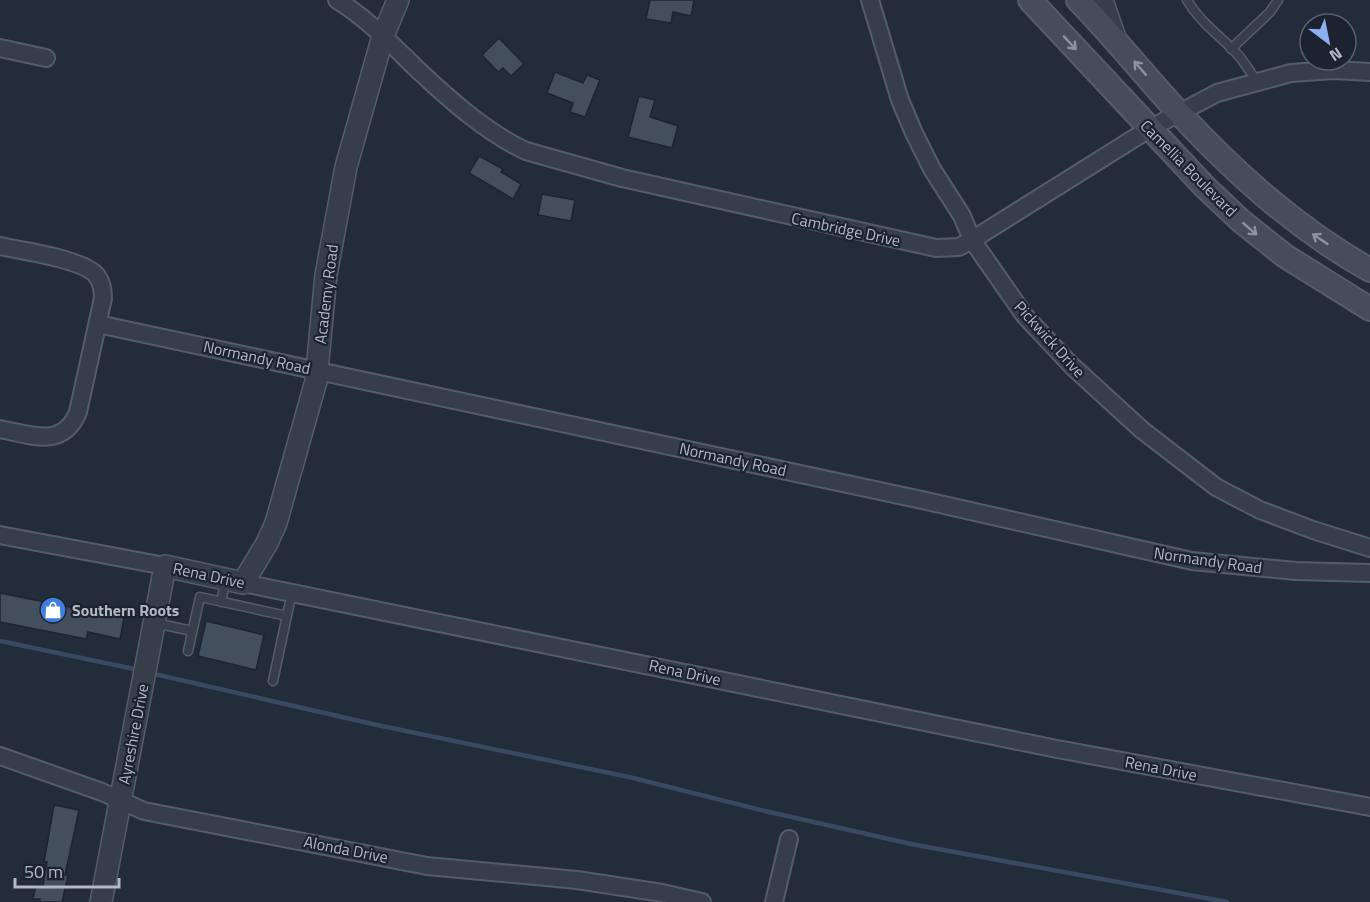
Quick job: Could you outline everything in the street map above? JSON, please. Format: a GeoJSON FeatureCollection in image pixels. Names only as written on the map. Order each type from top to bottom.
{"type":"FeatureCollection","features":[{"type":"Feature","properties":{"kind":"main road","name":"Camellia Boulevard"},"geometry":{"type":"LineString","coordinates":[[1030,0],[1205,187],[1262,239],[1370,309]]}},
{"type":"Feature","properties":{"kind":"main road","name":"Camellia Boulevard"},"geometry":{"type":"LineString","coordinates":[[1078,0],[1115,38],[1178,112],[1245,179],[1275,206],[1336,250],[1370,270]]}},
{"type":"Feature","properties":{"kind":"street","name":"Cambridge Drive"},"geometry":{"type":"LineString","coordinates":[[337,0],[383,36],[419,71],[478,120],[513,145],[526,151],[622,178],[936,248],[959,247],[972,240],[1149,129],[1217,93],[1291,73],[1334,70],[1370,72]]}},
{"type":"Feature","properties":{"kind":"street","name":"Academy Road"},"geometry":{"type":"LineString","coordinates":[[235,581],[267,543],[276,523],[318,370],[326,275],[334,226],[357,124],[383,36],[398,0]]}},
{"type":"Feature","properties":{"kind":"street","name":"Pickwick Drive"},"geometry":{"type":"LineString","coordinates":[[870,0],[900,100],[914,133],[932,169],[962,216],[972,240],[1025,316],[1072,366],[1142,430],[1216,487],[1260,510],[1370,548]]}},
{"type":"Feature","properties":{"kind":"street"},"geometry":{"type":"LineString","coordinates":[[1102,0],[1115,38]]}},
{"type":"Feature","properties":{"kind":"street"},"geometry":{"type":"LineString","coordinates":[[0,48],[46,58]]}},
{"type":"Feature","properties":{"kind":"street"},"geometry":{"type":"LineString","coordinates":[[0,246],[77,263],[97,276],[103,287],[98,324],[78,412],[68,430],[50,437],[43,437],[0,429]]}},
{"type":"Feature","properties":{"kind":"street","name":"Normandy Road"},"geometry":{"type":"LineString","coordinates":[[98,324],[911,498],[1192,561],[1296,571],[1370,573]]}},
{"type":"Feature","properties":{"kind":"street","name":"Rena Drive"},"geometry":{"type":"LineString","coordinates":[[0,535],[165,566],[1052,748],[1370,807]]}},
{"type":"Feature","properties":{"kind":"street","name":"Ayreshire Drive"},"geometry":{"type":"LineString","coordinates":[[101,902],[165,566]]}},
{"type":"Feature","properties":{"kind":"street","name":"Alonda Drive"},"geometry":{"type":"LineString","coordinates":[[0,756],[102,792],[144,811],[427,866],[577,880],[662,893],[702,902]]}},
{"type":"Feature","properties":{"kind":"street"},"geometry":{"type":"LineString","coordinates":[[774,902],[789,838]]}},
{"type":"Feature","properties":{"kind":"lane"},"geometry":{"type":"LineString","coordinates":[[1187,0],[1211,30],[1238,55],[1257,82]]}},
{"type":"Feature","properties":{"kind":"lane"},"geometry":{"type":"LineString","coordinates":[[1231,49],[1270,12],[1278,0]]}},
{"type":"Feature","properties":{"kind":"lane"},"geometry":{"type":"LineString","coordinates":[[221,602],[235,581]]}},
{"type":"Feature","properties":{"kind":"lane"},"geometry":{"type":"LineString","coordinates":[[273,681],[292,592]]}},
{"type":"Feature","properties":{"kind":"lane"},"geometry":{"type":"LineString","coordinates":[[188,651],[200,597],[287,616]]}},
{"type":"Feature","properties":{"kind":"lane"},"geometry":{"type":"LineString","coordinates":[[154,623],[192,631]]}},
{"type":"Feature","properties":{"kind":"building"},"geometry":{"type":"Polygon","coordinates":[[[650,0],[694,0],[691,16],[673,12],[671,23],[646,19],[650,0]]]}},
{"type":"Feature","properties":{"kind":"building"},"geometry":{"type":"Polygon","coordinates":[[[499,38],[524,64],[511,76],[503,68],[498,72],[482,55],[499,38]]]}},
{"type":"Feature","properties":{"kind":"building"},"geometry":{"type":"Polygon","coordinates":[[[555,72],[583,83],[587,75],[600,80],[585,117],[570,112],[573,103],[547,93],[555,72]]]}},
{"type":"Feature","properties":{"kind":"building"},"geometry":{"type":"Polygon","coordinates":[[[639,96],[655,100],[650,117],[678,126],[672,148],[628,137],[639,96]]]}},
{"type":"Feature","properties":{"kind":"building"},"geometry":{"type":"Polygon","coordinates":[[[479,156],[503,169],[501,172],[521,184],[513,199],[469,173],[479,156]]]}},
{"type":"Feature","properties":{"kind":"building"},"geometry":{"type":"Polygon","coordinates":[[[542,194],[575,200],[571,221],[538,215],[542,194]]]}},
{"type":"Feature","properties":{"kind":"building"},"geometry":{"type":"Polygon","coordinates":[[[0,593],[124,618],[120,639],[88,632],[86,639],[0,622],[0,593]]]}},
{"type":"Feature","properties":{"kind":"building"},"geometry":{"type":"Polygon","coordinates":[[[206,621],[264,635],[256,670],[198,656],[206,621]]]}},
{"type":"Feature","properties":{"kind":"building"},"geometry":{"type":"Polygon","coordinates":[[[54,805],[79,810],[65,875],[68,876],[62,902],[40,902],[40,899],[33,899],[36,885],[43,886],[47,862],[44,862],[54,805]]]}},
{"type":"Feature","properties":{"kind":"waterway"},"geometry":{"type":"LineString","coordinates":[[0,641],[139,670]]}},
{"type":"Feature","properties":{"kind":"waterway"},"geometry":{"type":"LineString","coordinates":[[150,673],[377,725],[629,777],[911,844],[1227,902]]}},
{"type":"Feature","properties":{"kind":"place","name":"Southern Roots"},"geometry":{"type":"Point","coordinates":[53,610]}}]}
